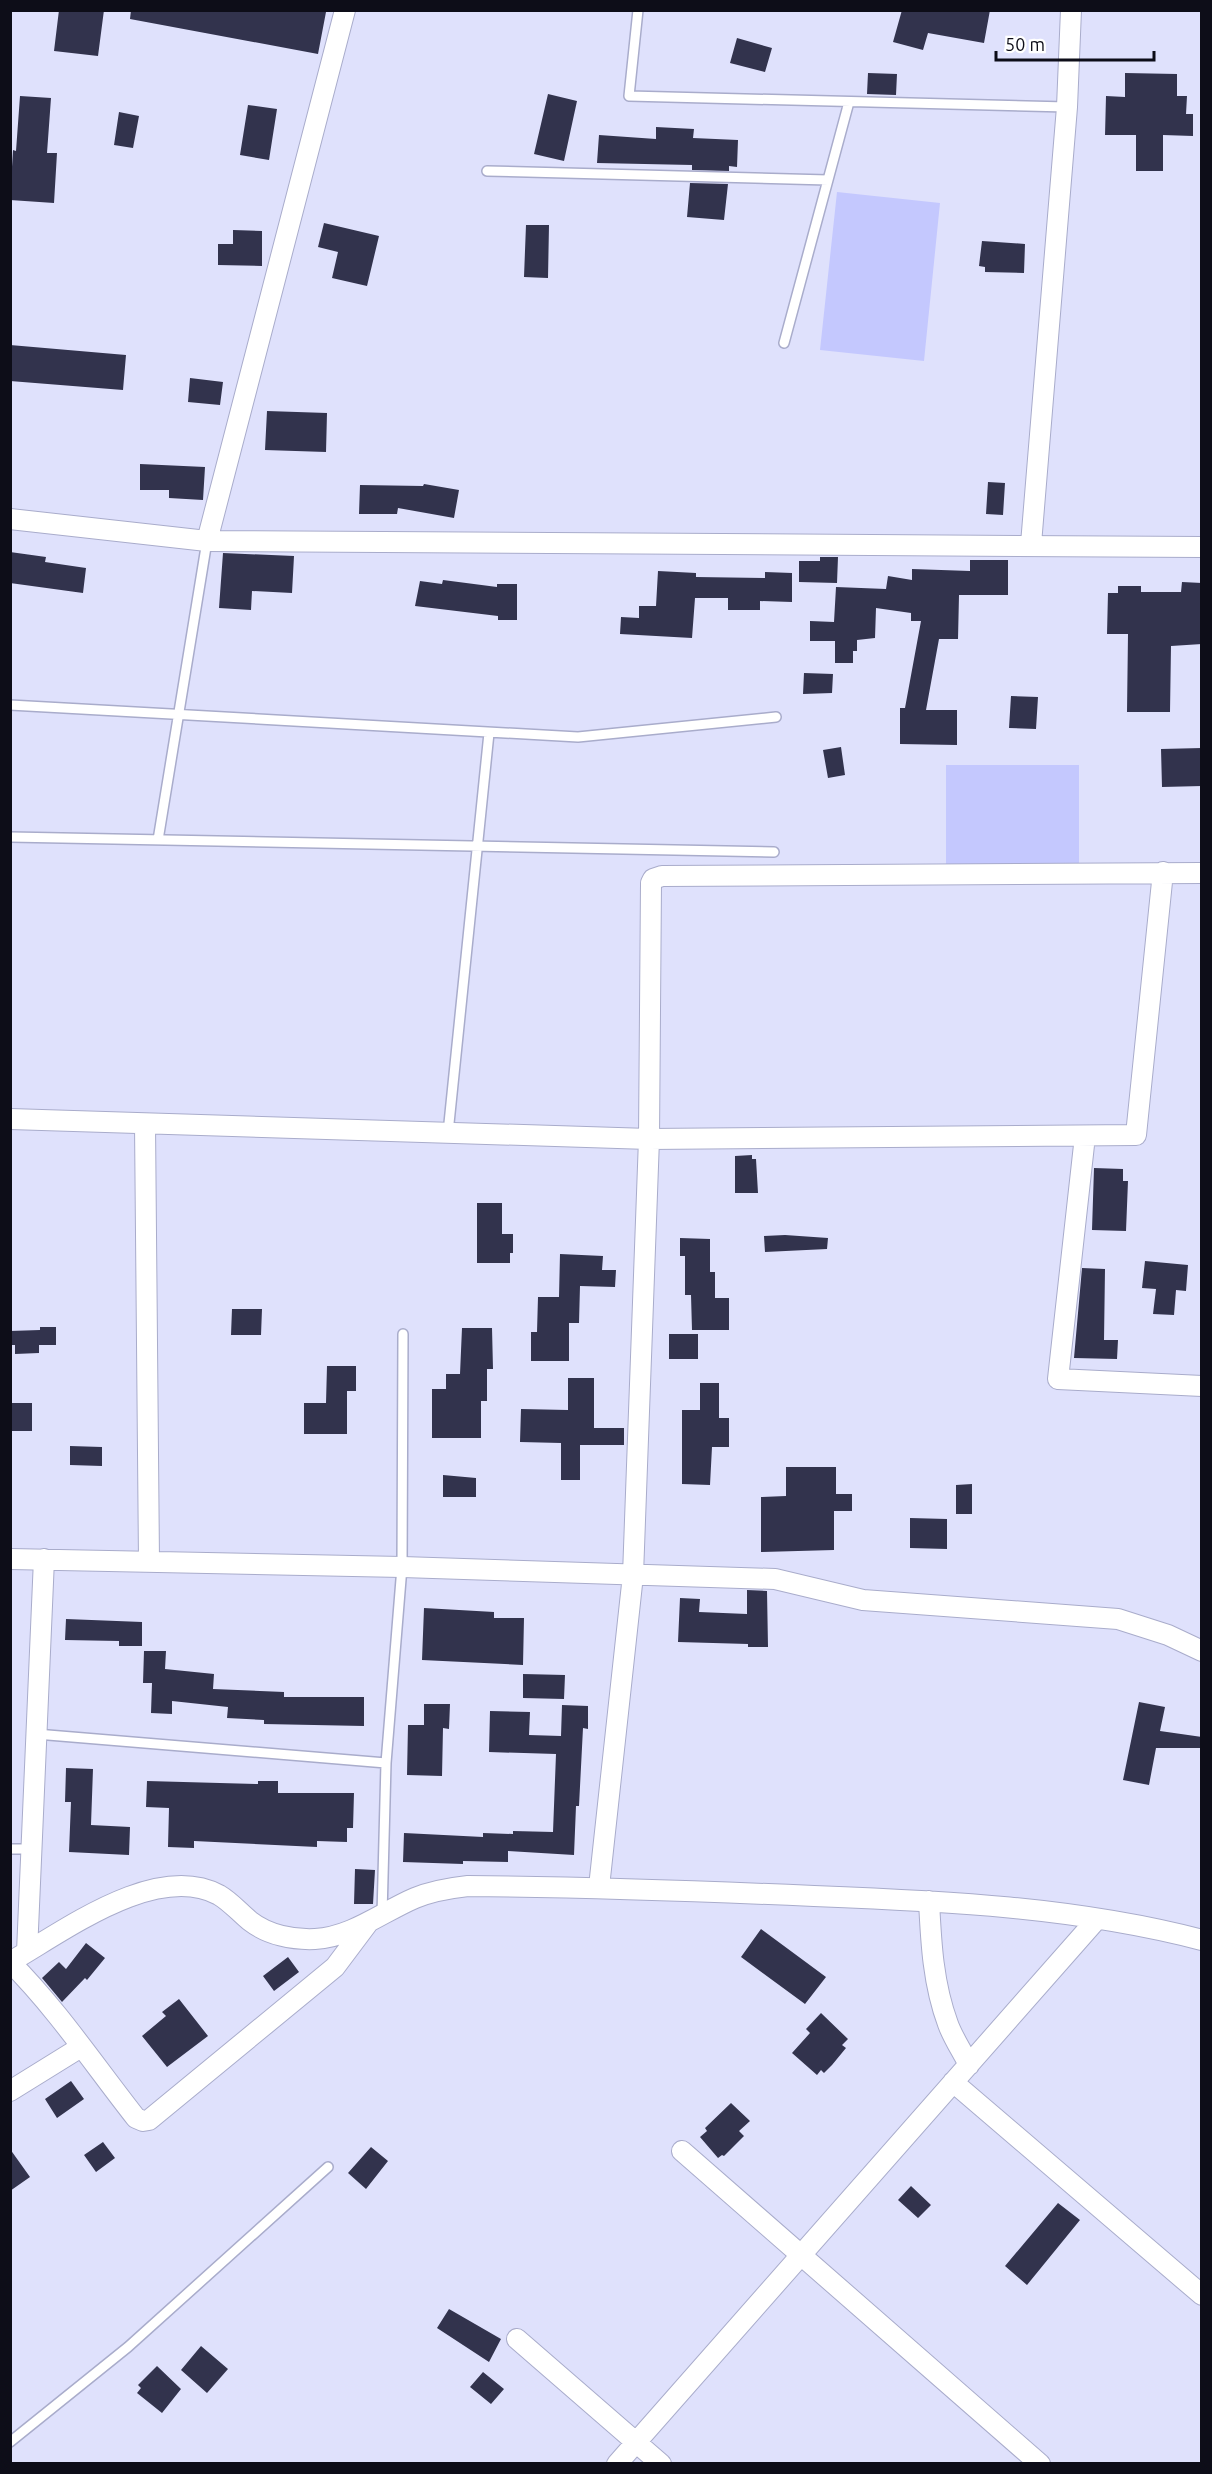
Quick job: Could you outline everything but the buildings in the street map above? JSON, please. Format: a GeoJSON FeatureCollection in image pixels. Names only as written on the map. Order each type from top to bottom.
{"type":"FeatureCollection","features":[{"type":"Feature","properties":{"kind":"street"},"geometry":{"type":"LineString","coordinates":[[207,541],[345,10]]}},
{"type":"Feature","properties":{"kind":"street"},"geometry":{"type":"LineString","coordinates":[[1030,544],[1067,107],[1071,10]]}},
{"type":"Feature","properties":{"kind":"street"},"geometry":{"type":"LineString","coordinates":[[10,519],[207,541],[1030,544],[1202,547]]}},
{"type":"Feature","properties":{"kind":"street"},"geometry":{"type":"LineString","coordinates":[[10,1119],[649,1139],[1136,1136],[1163,872]]}},
{"type":"Feature","properties":{"kind":"street"},"geometry":{"type":"LineString","coordinates":[[599,1887],[633,1575],[649,1139],[651,883],[653,879],[662,876],[1202,873]]}},
{"type":"Feature","properties":{"kind":"street"},"geometry":{"type":"LineString","coordinates":[[145,1124],[148,1562]]}},
{"type":"Feature","properties":{"kind":"street"},"geometry":{"type":"LineString","coordinates":[[1085,1136],[1058,1379],[1202,1386]]}},
{"type":"Feature","properties":{"kind":"street"},"geometry":{"type":"LineString","coordinates":[[10,1559],[402,1567],[775,1579],[863,1600],[1103,1617],[1142,1626],[1202,1650]]}},
{"type":"Feature","properties":{"kind":"street"},"geometry":{"type":"LineString","coordinates":[[44,1559],[31,1849],[16,1959],[30,1982],[136,2118],[143,2121],[149,2120],[334,1967],[375,1919]]}},
{"type":"Feature","properties":{"kind":"street"},"geometry":{"type":"LineString","coordinates":[[16,1959],[75,1922],[136,1893],[162,1888],[201,1888],[219,1895],[251,1922],[269,1933],[315,1939],[341,1934],[416,1898],[451,1887],[599,1887],[929,1901],[1097,1919],[1170,1931],[1202,1940]]}},
{"type":"Feature","properties":{"kind":"street"},"geometry":{"type":"LineString","coordinates":[[929,1901],[932,1953],[939,1996],[948,2025],[969,2065]]}},
{"type":"Feature","properties":{"kind":"street"},"geometry":{"type":"LineString","coordinates":[[617,2463],[1097,1919]]}},
{"type":"Feature","properties":{"kind":"street"},"geometry":{"type":"LineString","coordinates":[[10,2091],[81,2047]]}},
{"type":"Feature","properties":{"kind":"street"},"geometry":{"type":"LineString","coordinates":[[953,2082],[1202,2295]]}},
{"type":"Feature","properties":{"kind":"street"},"geometry":{"type":"LineString","coordinates":[[682,2151],[1040,2463]]}},
{"type":"Feature","properties":{"kind":"street"},"geometry":{"type":"LineString","coordinates":[[517,2339],[661,2463]]}},
{"type":"Feature","properties":{"kind":"lane"},"geometry":{"type":"LineString","coordinates":[[638,10],[629,96],[1067,107]]}},
{"type":"Feature","properties":{"kind":"lane"},"geometry":{"type":"LineString","coordinates":[[784,343],[849,102]]}},
{"type":"Feature","properties":{"kind":"lane"},"geometry":{"type":"LineString","coordinates":[[487,171],[828,180]]}},
{"type":"Feature","properties":{"kind":"lane"},"geometry":{"type":"LineString","coordinates":[[158,840],[207,541]]}},
{"type":"Feature","properties":{"kind":"lane"},"geometry":{"type":"LineString","coordinates":[[10,705],[489,734],[578,737],[776,717]]}},
{"type":"Feature","properties":{"kind":"lane"},"geometry":{"type":"LineString","coordinates":[[448,1133],[489,734]]}},
{"type":"Feature","properties":{"kind":"lane"},"geometry":{"type":"LineString","coordinates":[[10,837],[774,852]]}},
{"type":"Feature","properties":{"kind":"lane"},"geometry":{"type":"LineString","coordinates":[[375,1919],[402,1567],[402,1334]]}},
{"type":"Feature","properties":{"kind":"lane"},"geometry":{"type":"LineString","coordinates":[[36,1734],[386,1763]]}},
{"type":"Feature","properties":{"kind":"lane"},"geometry":{"type":"LineString","coordinates":[[10,1849],[31,1849]]}},
{"type":"Feature","properties":{"kind":"lane"},"geometry":{"type":"LineString","coordinates":[[10,2442],[128,2347],[328,2167]]}},
{"type":"Feature","properties":{"kind":"shaded area"},"geometry":{"type":"Polygon","coordinates":[[[837,192],[940,203],[924,361],[820,350],[837,192]]]}},
{"type":"Feature","properties":{"kind":"shaded area"},"geometry":{"type":"Polygon","coordinates":[[[946,765],[1079,765],[1079,865],[946,865],[946,765]]]}}]}
